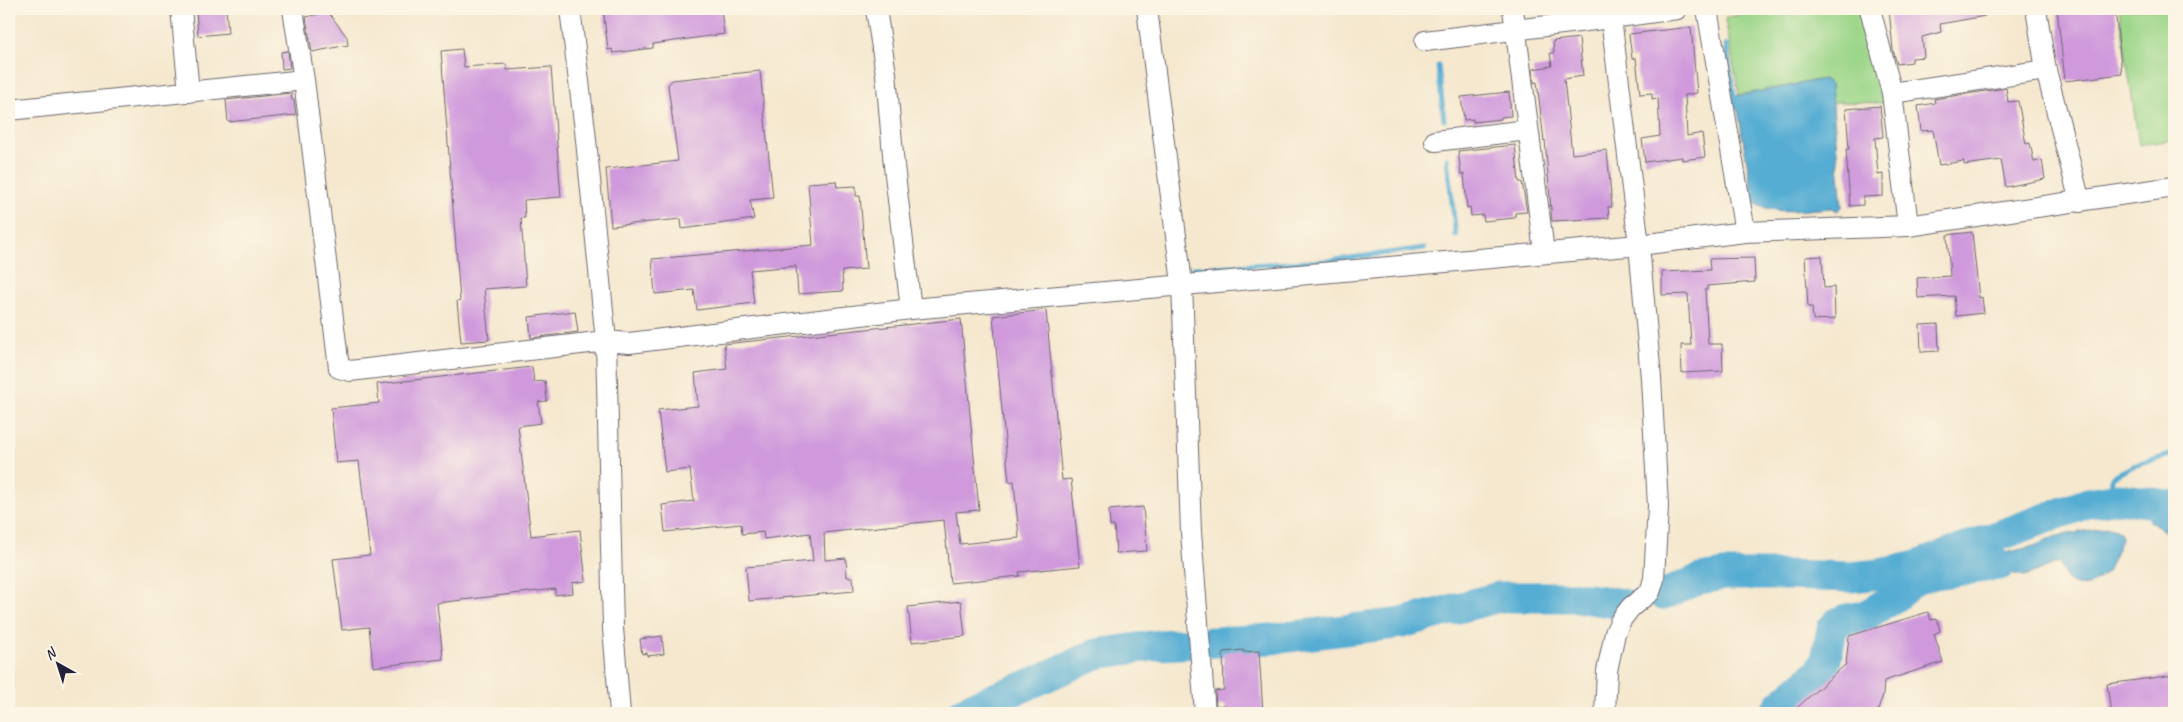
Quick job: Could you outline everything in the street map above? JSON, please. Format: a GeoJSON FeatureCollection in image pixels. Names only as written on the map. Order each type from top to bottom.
{"type":"FeatureCollection","features":[{"type":"Feature","properties":{"kind":"street"},"geometry":{"type":"LineString","coordinates":[[181,9],[189,92]]}},
{"type":"Feature","properties":{"kind":"street"},"geometry":{"type":"LineString","coordinates":[[293,9],[304,80],[339,368],[350,371],[606,341],[629,343],[911,309],[1639,244],[1744,232],[1908,226],[2174,187]]}},
{"type":"Feature","properties":{"kind":"street"},"geometry":{"type":"LineString","coordinates":[[570,9],[585,130],[606,341],[613,622],[620,713]]}},
{"type":"Feature","properties":{"kind":"street"},"geometry":{"type":"LineString","coordinates":[[876,9],[886,74],[894,166],[911,309]]}},
{"type":"Feature","properties":{"kind":"street"},"geometry":{"type":"LineString","coordinates":[[1147,9],[1182,284],[1191,532],[1205,713]]}},
{"type":"Feature","properties":{"kind":"street"},"geometry":{"type":"LineString","coordinates":[[1513,9],[1544,252]]}},
{"type":"Feature","properties":{"kind":"street"},"geometry":{"type":"LineString","coordinates":[[1425,41],[1677,9]]}},
{"type":"Feature","properties":{"kind":"street"},"geometry":{"type":"LineString","coordinates":[[1707,9],[1744,232]]}},
{"type":"Feature","properties":{"kind":"street"},"geometry":{"type":"LineString","coordinates":[[1870,9],[1892,93],[1908,226]]}},
{"type":"Feature","properties":{"kind":"street"},"geometry":{"type":"LineString","coordinates":[[2036,9],[2046,70],[2080,202]]}},
{"type":"Feature","properties":{"kind":"street"},"geometry":{"type":"LineString","coordinates":[[1605,713],[1607,671],[1615,633],[1631,606],[1650,592],[1654,579],[1658,506],[1651,378],[1639,244],[1611,18]]}},
{"type":"Feature","properties":{"kind":"street"},"geometry":{"type":"LineString","coordinates":[[1892,93],[2046,70]]}},
{"type":"Feature","properties":{"kind":"street"},"geometry":{"type":"LineString","coordinates":[[9,110],[304,80]]}},
{"type":"Feature","properties":{"kind":"street"},"geometry":{"type":"LineString","coordinates":[[1435,142],[1528,130]]}},
{"type":"Feature","properties":{"kind":"green space"},"geometry":{"type":"Polygon","coordinates":[[[1765,9],[1860,9],[1887,103],[1832,102],[1831,85],[1824,79],[1739,95],[1725,18],[1765,9]]]}},
{"type":"Feature","properties":{"kind":"green space"},"geometry":{"type":"Polygon","coordinates":[[[2119,9],[2174,9],[2174,140],[2139,145],[2119,9]]]}},
{"type":"Feature","properties":{"kind":"water"},"geometry":{"type":"Polygon","coordinates":[[[1824,79],[1831,85],[1842,207],[1837,211],[1833,208],[1782,211],[1754,203],[1738,110],[1733,108],[1731,97],[1824,79]]]}},
{"type":"Feature","properties":{"kind":"water"},"geometry":{"type":"Polygon","coordinates":[[[2151,515],[2174,519],[2174,538],[2149,521],[2151,515]]]}},
{"type":"Feature","properties":{"kind":"water"},"geometry":{"type":"Polygon","coordinates":[[[2107,527],[2120,532],[2122,537],[2107,572],[2089,586],[2070,583],[2059,562],[2025,576],[2000,571],[2002,554],[2034,546],[2057,536],[2107,527]]]}},
{"type":"Feature","properties":{"kind":"building"},"geometry":{"type":"Polygon","coordinates":[[[226,9],[228,33],[198,36],[196,10],[226,9]]]}},
{"type":"Feature","properties":{"kind":"building"},"geometry":{"type":"Polygon","coordinates":[[[603,9],[721,9],[724,34],[653,44],[653,48],[613,53],[612,49],[608,50],[603,9]]]}},
{"type":"Feature","properties":{"kind":"building"},"geometry":{"type":"Polygon","coordinates":[[[1889,9],[1984,9],[1985,16],[1940,24],[1941,32],[1922,37],[1924,57],[1912,58],[1912,62],[1897,64],[1893,50],[1889,9]]]}},
{"type":"Feature","properties":{"kind":"building"},"geometry":{"type":"Polygon","coordinates":[[[2057,9],[2115,9],[2122,74],[2065,81],[2057,9]]]}},
{"type":"Feature","properties":{"kind":"building"},"geometry":{"type":"Polygon","coordinates":[[[328,12],[347,37],[348,45],[312,52],[306,17],[328,12]]]}},
{"type":"Feature","properties":{"kind":"building"},"geometry":{"type":"Polygon","coordinates":[[[1691,27],[1697,93],[1685,95],[1687,136],[1702,133],[1705,157],[1682,160],[1682,157],[1645,162],[1642,139],[1660,136],[1658,98],[1652,99],[1652,93],[1640,94],[1636,58],[1632,59],[1629,34],[1691,27]]]}},
{"type":"Feature","properties":{"kind":"building"},"geometry":{"type":"Polygon","coordinates":[[[1579,38],[1583,76],[1564,79],[1572,154],[1607,150],[1612,207],[1608,207],[1609,218],[1552,221],[1545,140],[1537,82],[1534,83],[1533,69],[1552,66],[1550,53],[1554,53],[1553,41],[1579,38]]]}},
{"type":"Feature","properties":{"kind":"building"},"geometry":{"type":"Polygon","coordinates":[[[462,49],[464,67],[506,64],[507,70],[551,67],[561,197],[524,200],[525,218],[521,218],[526,286],[484,289],[489,340],[461,342],[457,301],[460,300],[441,51],[462,49]]]}},
{"type":"Feature","properties":{"kind":"building"},"geometry":{"type":"Polygon","coordinates":[[[288,51],[290,68],[282,69],[281,52],[288,51]]]}},
{"type":"Feature","properties":{"kind":"building"},"geometry":{"type":"Polygon","coordinates":[[[760,71],[773,198],[750,200],[754,219],[682,229],[681,219],[611,226],[606,169],[678,161],[668,85],[672,80],[760,71]]]}},
{"type":"Feature","properties":{"kind":"building"},"geometry":{"type":"Polygon","coordinates":[[[2006,88],[2008,102],[2018,101],[2026,144],[2030,143],[2034,162],[2042,160],[2045,179],[2006,187],[2001,160],[1964,165],[1964,161],[1939,165],[1933,130],[1921,131],[1918,106],[1935,103],[1934,99],[2006,88]]]}},
{"type":"Feature","properties":{"kind":"building"},"geometry":{"type":"Polygon","coordinates":[[[1509,92],[1511,116],[1473,122],[1473,119],[1464,120],[1461,97],[1509,92]]]}},
{"type":"Feature","properties":{"kind":"building"},"geometry":{"type":"Polygon","coordinates":[[[291,93],[296,115],[228,122],[226,100],[291,93]]]}},
{"type":"Feature","properties":{"kind":"building"},"geometry":{"type":"Polygon","coordinates":[[[1880,106],[1883,137],[1875,138],[1878,175],[1883,174],[1883,196],[1863,197],[1863,205],[1850,206],[1846,149],[1849,149],[1846,109],[1880,106]]]}},
{"type":"Feature","properties":{"kind":"building"},"geometry":{"type":"Polygon","coordinates":[[[1515,145],[1519,182],[1522,182],[1527,212],[1515,213],[1515,218],[1484,221],[1483,215],[1471,216],[1470,207],[1467,208],[1464,174],[1461,174],[1458,151],[1515,145]]]}},
{"type":"Feature","properties":{"kind":"building"},"geometry":{"type":"Polygon","coordinates":[[[836,181],[837,187],[856,186],[856,196],[860,196],[866,269],[842,271],[843,291],[798,294],[796,266],[750,270],[754,303],[697,310],[694,290],[655,294],[652,259],[813,245],[808,183],[836,181]]]}},
{"type":"Feature","properties":{"kind":"building"},"geometry":{"type":"Polygon","coordinates":[[[1972,232],[1979,298],[1982,297],[1984,313],[1956,316],[1954,296],[1918,298],[1917,278],[1950,276],[1947,235],[1972,232]]]}},
{"type":"Feature","properties":{"kind":"building"},"geometry":{"type":"Polygon","coordinates":[[[1822,256],[1824,288],[1834,287],[1835,319],[1813,320],[1812,307],[1808,307],[1805,257],[1822,256]]]}},
{"type":"Feature","properties":{"kind":"building"},"geometry":{"type":"Polygon","coordinates":[[[1754,258],[1755,282],[1707,286],[1707,290],[1705,290],[1708,344],[1722,344],[1723,371],[1682,373],[1681,345],[1691,345],[1688,294],[1662,295],[1662,272],[1710,270],[1709,259],[1754,258]]]}},
{"type":"Feature","properties":{"kind":"building"},"geometry":{"type":"Polygon","coordinates":[[[1046,310],[1062,480],[1071,479],[1080,566],[1019,572],[1020,576],[950,583],[944,520],[905,524],[824,533],[825,560],[846,558],[847,577],[853,577],[854,591],[749,601],[746,567],[813,561],[810,533],[764,539],[763,532],[742,534],[741,524],[665,532],[662,505],[694,501],[690,469],[665,472],[658,410],[698,406],[695,373],[727,369],[724,344],[961,319],[979,510],[956,512],[960,544],[1019,538],[1014,481],[1009,482],[993,316],[1046,310]]]}},
{"type":"Feature","properties":{"kind":"building"},"geometry":{"type":"Polygon","coordinates":[[[575,311],[578,332],[531,338],[529,317],[575,311]]]}},
{"type":"Feature","properties":{"kind":"building"},"geometry":{"type":"Polygon","coordinates":[[[1938,324],[1939,351],[1921,352],[1920,325],[1938,324]]]}},
{"type":"Feature","properties":{"kind":"building"},"geometry":{"type":"Polygon","coordinates":[[[532,367],[534,382],[545,381],[547,401],[538,402],[541,423],[518,426],[531,536],[580,530],[586,581],[572,583],[573,593],[555,595],[555,589],[437,603],[443,659],[373,667],[369,627],[342,630],[333,559],[370,555],[359,461],[336,463],[331,408],[379,403],[377,384],[532,367]]]}},
{"type":"Feature","properties":{"kind":"building"},"geometry":{"type":"Polygon","coordinates":[[[1143,507],[1147,551],[1116,553],[1114,526],[1110,526],[1109,510],[1143,507]]]}},
{"type":"Feature","properties":{"kind":"building"},"geometry":{"type":"Polygon","coordinates":[[[961,601],[965,636],[912,642],[908,607],[961,601]]]}},
{"type":"Feature","properties":{"kind":"building"},"geometry":{"type":"Polygon","coordinates":[[[1928,612],[1931,620],[1937,619],[1940,631],[1934,634],[1943,662],[1884,681],[1883,695],[1877,713],[1791,713],[1846,664],[1849,636],[1928,612]]]}},
{"type":"Feature","properties":{"kind":"building"},"geometry":{"type":"Polygon","coordinates":[[[662,636],[664,654],[647,656],[647,653],[642,654],[640,639],[662,636]]]}},
{"type":"Feature","properties":{"kind":"building"},"geometry":{"type":"Polygon","coordinates":[[[1243,650],[1243,652],[1259,651],[1263,713],[1226,713],[1225,705],[1216,706],[1215,691],[1224,690],[1223,652],[1243,650]]]}},
{"type":"Feature","properties":{"kind":"building"},"geometry":{"type":"Polygon","coordinates":[[[2174,675],[2174,708],[2150,711],[2150,713],[2111,713],[2107,684],[2174,675]]]}},
{"type":"Feature","properties":{"kind":"waterway"},"geometry":{"type":"LineString","coordinates":[[1726,45],[1734,96]]}},
{"type":"Feature","properties":{"kind":"waterway"},"geometry":{"type":"LineString","coordinates":[[1438,66],[1444,120]]}},
{"type":"Feature","properties":{"kind":"waterway"},"geometry":{"type":"LineString","coordinates":[[1447,159],[1456,236]]}},
{"type":"Feature","properties":{"kind":"waterway"},"geometry":{"type":"LineString","coordinates":[[1193,268],[1328,261],[1424,248]]}},
{"type":"Feature","properties":{"kind":"waterway"},"geometry":{"type":"LineString","coordinates":[[2111,498],[2112,477],[2133,466],[2174,454]]}},
{"type":"Feature","properties":{"kind":"waterway"},"geometry":{"type":"LineString","coordinates":[[1663,595],[1700,579],[1724,575],[1851,577],[1880,574],[1913,567],[2088,503],[2119,498],[2174,506]]}},
{"type":"Feature","properties":{"kind":"waterway"},"geometry":{"type":"LineString","coordinates":[[1775,713],[1781,704],[1820,671],[1826,660],[1832,629],[1837,623],[1846,619],[1865,616],[1895,597],[1915,580],[1935,574],[2000,565]]}},
{"type":"Feature","properties":{"kind":"waterway"},"geometry":{"type":"LineString","coordinates":[[962,713],[1096,654],[1159,645],[1271,639],[1402,623],[1499,597],[1576,597],[1623,604]]}}]}
